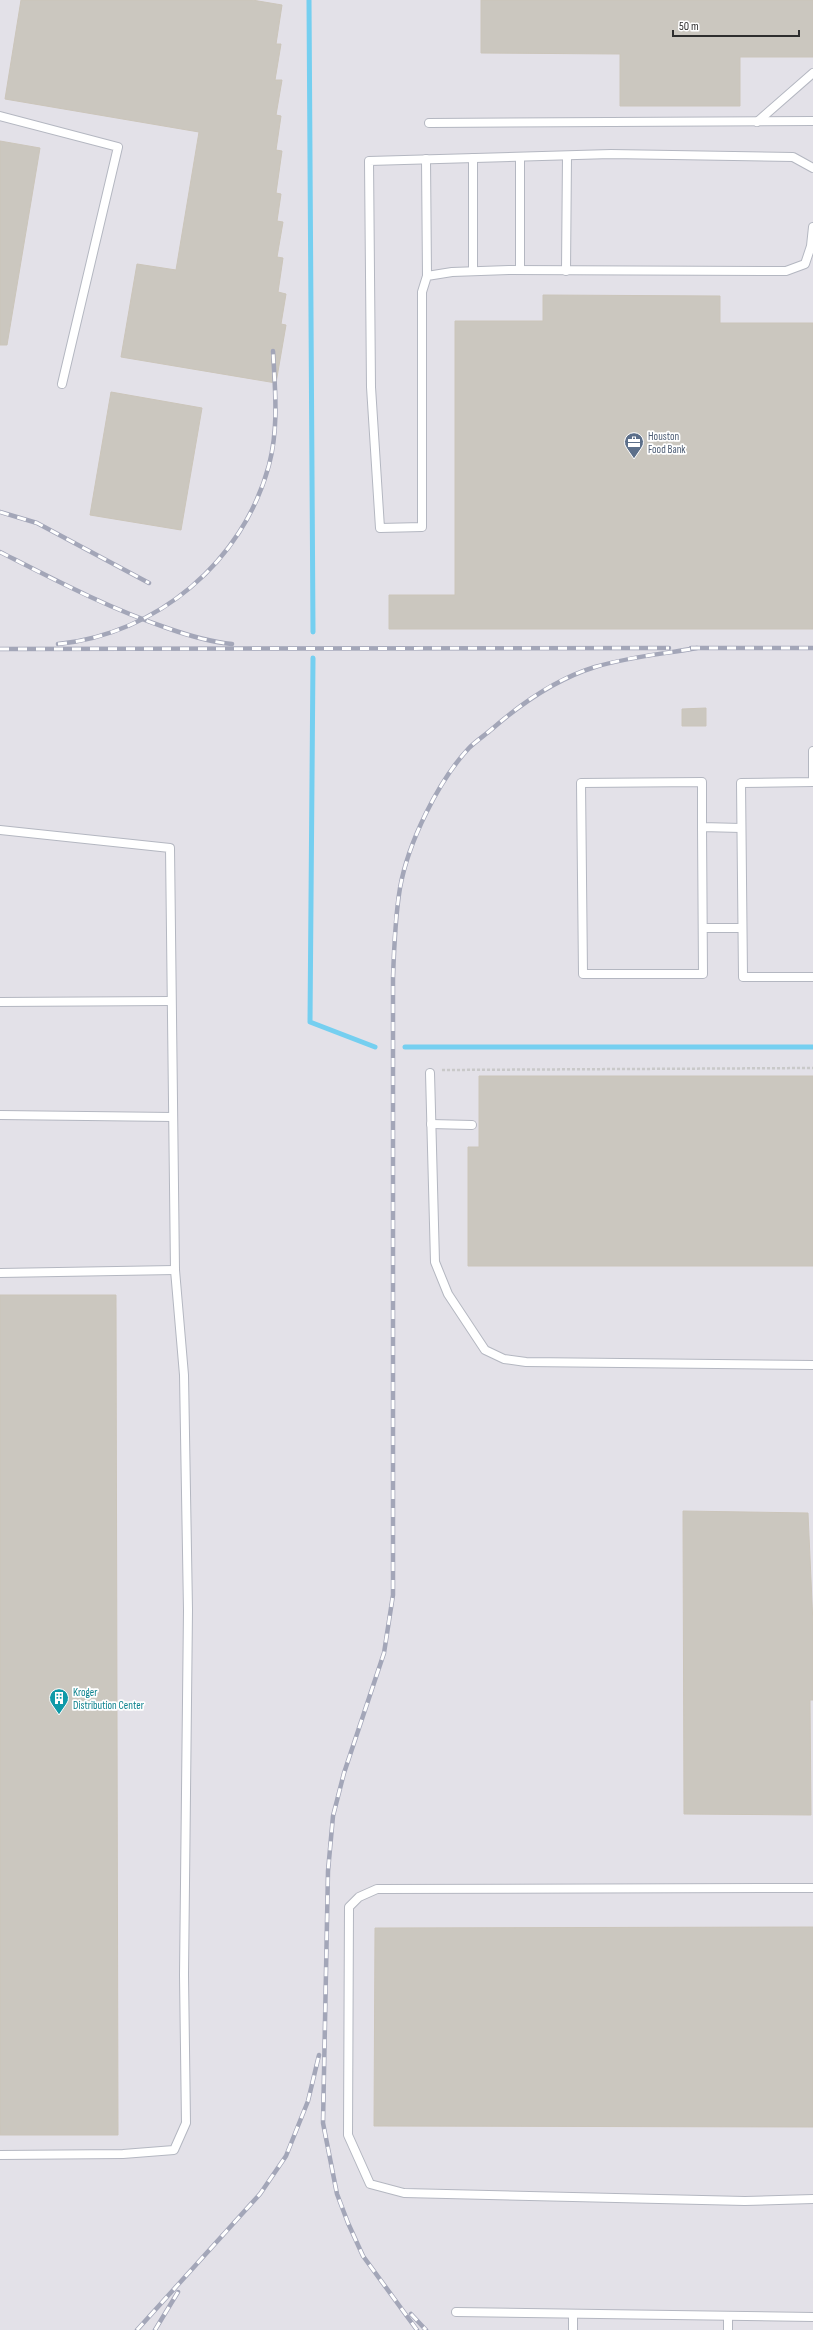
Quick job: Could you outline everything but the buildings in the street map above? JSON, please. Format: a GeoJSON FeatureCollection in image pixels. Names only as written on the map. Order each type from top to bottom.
{"type":"FeatureCollection","features":[{"type":"Feature","properties":{"kind":"lane"},"geometry":{"type":"LineString","coordinates":[[757,122],[813,73]]}},
{"type":"Feature","properties":{"kind":"lane"},"geometry":{"type":"LineString","coordinates":[[0,116],[118,147],[62,384]]}},
{"type":"Feature","properties":{"kind":"lane"},"geometry":{"type":"LineString","coordinates":[[429,123],[813,121]]}},
{"type":"Feature","properties":{"kind":"lane"},"geometry":{"type":"LineString","coordinates":[[426,160],[427,276],[422,292],[422,527],[380,528],[371,387],[369,161],[611,154],[793,157],[813,168]]}},
{"type":"Feature","properties":{"kind":"lane"},"geometry":{"type":"LineString","coordinates":[[566,271],[567,156]]}},
{"type":"Feature","properties":{"kind":"lane"},"geometry":{"type":"LineString","coordinates":[[520,157],[520,270]]}},
{"type":"Feature","properties":{"kind":"lane"},"geometry":{"type":"LineString","coordinates":[[473,158],[473,271]]}},
{"type":"Feature","properties":{"kind":"lane"},"geometry":{"type":"LineString","coordinates":[[427,276],[473,271],[520,270],[786,271],[805,264],[809,260],[812,246],[813,227]]}},
{"type":"Feature","properties":{"kind":"lane"},"geometry":{"type":"LineString","coordinates":[[813,750],[813,782],[741,783],[743,977],[813,977]]}},
{"type":"Feature","properties":{"kind":"lane"},"geometry":{"type":"LineString","coordinates":[[582,782],[702,782],[702,827],[703,974],[584,974],[582,782]]}},
{"type":"Feature","properties":{"kind":"lane"},"geometry":{"type":"LineString","coordinates":[[702,827],[741,828]]}},
{"type":"Feature","properties":{"kind":"lane"},"geometry":{"type":"LineString","coordinates":[[0,830],[170,848],[175,1270],[184,1375],[188,1594],[184,1975],[186,2124],[174,2150],[123,2154],[0,2155]]}},
{"type":"Feature","properties":{"kind":"lane"},"geometry":{"type":"LineString","coordinates":[[703,928],[742,928]]}},
{"type":"Feature","properties":{"kind":"lane"},"geometry":{"type":"LineString","coordinates":[[0,1002],[171,1002]]}},
{"type":"Feature","properties":{"kind":"lane"},"geometry":{"type":"LineString","coordinates":[[430,1073],[435,1262],[448,1294],[485,1350],[504,1359],[526,1362],[813,1365]]}},
{"type":"Feature","properties":{"kind":"lane"},"geometry":{"type":"LineString","coordinates":[[0,1114],[173,1117]]}},
{"type":"Feature","properties":{"kind":"lane"},"geometry":{"type":"LineString","coordinates":[[431,1124],[472,1125]]}},
{"type":"Feature","properties":{"kind":"lane"},"geometry":{"type":"LineString","coordinates":[[0,1273],[175,1270]]}},
{"type":"Feature","properties":{"kind":"lane"},"geometry":{"type":"LineString","coordinates":[[813,1888],[377,1889],[359,1897],[350,1907],[348,2112],[348,2136],[370,2184],[404,2193],[745,2201],[813,2199]]}},
{"type":"Feature","properties":{"kind":"lane"},"geometry":{"type":"LineString","coordinates":[[456,2312],[813,2317]]}},
{"type":"Feature","properties":{"kind":"lane"},"geometry":{"type":"LineString","coordinates":[[573,2314],[573,2330]]}},
{"type":"Feature","properties":{"kind":"lane"},"geometry":{"type":"LineString","coordinates":[[728,2316],[728,2330]]}},
{"type":"Feature","properties":{"kind":"path"},"geometry":{"type":"LineString","coordinates":[[430,1073],[442,1073],[442,1069],[813,1068]]}},
{"type":"Feature","properties":{"kind":"shaded area"},"geometry":{"type":"Polygon","coordinates":[[[0,0],[813,0],[813,2330],[0,2330],[0,0]]]}},
{"type":"Feature","properties":{"kind":"waterway"},"geometry":{"type":"LineString","coordinates":[[309,0],[313,632]]}},
{"type":"Feature","properties":{"kind":"waterway"},"geometry":{"type":"LineString","coordinates":[[313,658],[310,1022],[375,1047]]}},
{"type":"Feature","properties":{"kind":"waterway"},"geometry":{"type":"LineString","coordinates":[[405,1047],[813,1047]]}},
{"type":"Feature","properties":{"kind":"railway"},"geometry":{"type":"LineString","coordinates":[[58,644],[94,637],[129,625],[161,609],[191,587],[217,562],[239,532],[257,500],[269,465],[274,436],[276,408],[273,351]]}},
{"type":"Feature","properties":{"kind":"railway"},"geometry":{"type":"LineString","coordinates":[[0,512],[37,523],[149,583]]}},
{"type":"Feature","properties":{"kind":"railway"},"geometry":{"type":"LineString","coordinates":[[0,552],[124,612],[175,631],[215,642],[232,644]]}},
{"type":"Feature","properties":{"kind":"railway"},"geometry":{"type":"LineString","coordinates":[[0,649],[669,648]]}},
{"type":"Feature","properties":{"kind":"railway"},"geometry":{"type":"LineString","coordinates":[[691,648],[813,648]]}},
{"type":"Feature","properties":{"kind":"railway"},"geometry":{"type":"LineString","coordinates":[[417,2330],[363,2256],[348,2223],[337,2194],[323,2123],[328,1871],[333,1816],[344,1773],[384,1653],[393,1595],[393,978],[398,899],[404,870],[417,833],[446,777],[469,748],[540,692],[567,678],[595,667],[620,661],[697,648]]}},
{"type":"Feature","properties":{"kind":"railway"},"geometry":{"type":"LineString","coordinates":[[137,2330],[260,2194],[286,2156],[308,2101],[319,2055]]}},
{"type":"Feature","properties":{"kind":"railway"},"geometry":{"type":"LineString","coordinates":[[155,2330],[178,2292]]}},
{"type":"Feature","properties":{"kind":"railway"},"geometry":{"type":"LineString","coordinates":[[411,2314],[426,2330]]}},
{"type":"Feature","properties":{"kind":"place","name":"Houston Food Bank"},"geometry":{"type":"Point","coordinates":[634,459]}},
{"type":"Feature","properties":{"kind":"place","name":"Kroger Distribution Center"},"geometry":{"type":"Point","coordinates":[59,1715]}}]}
